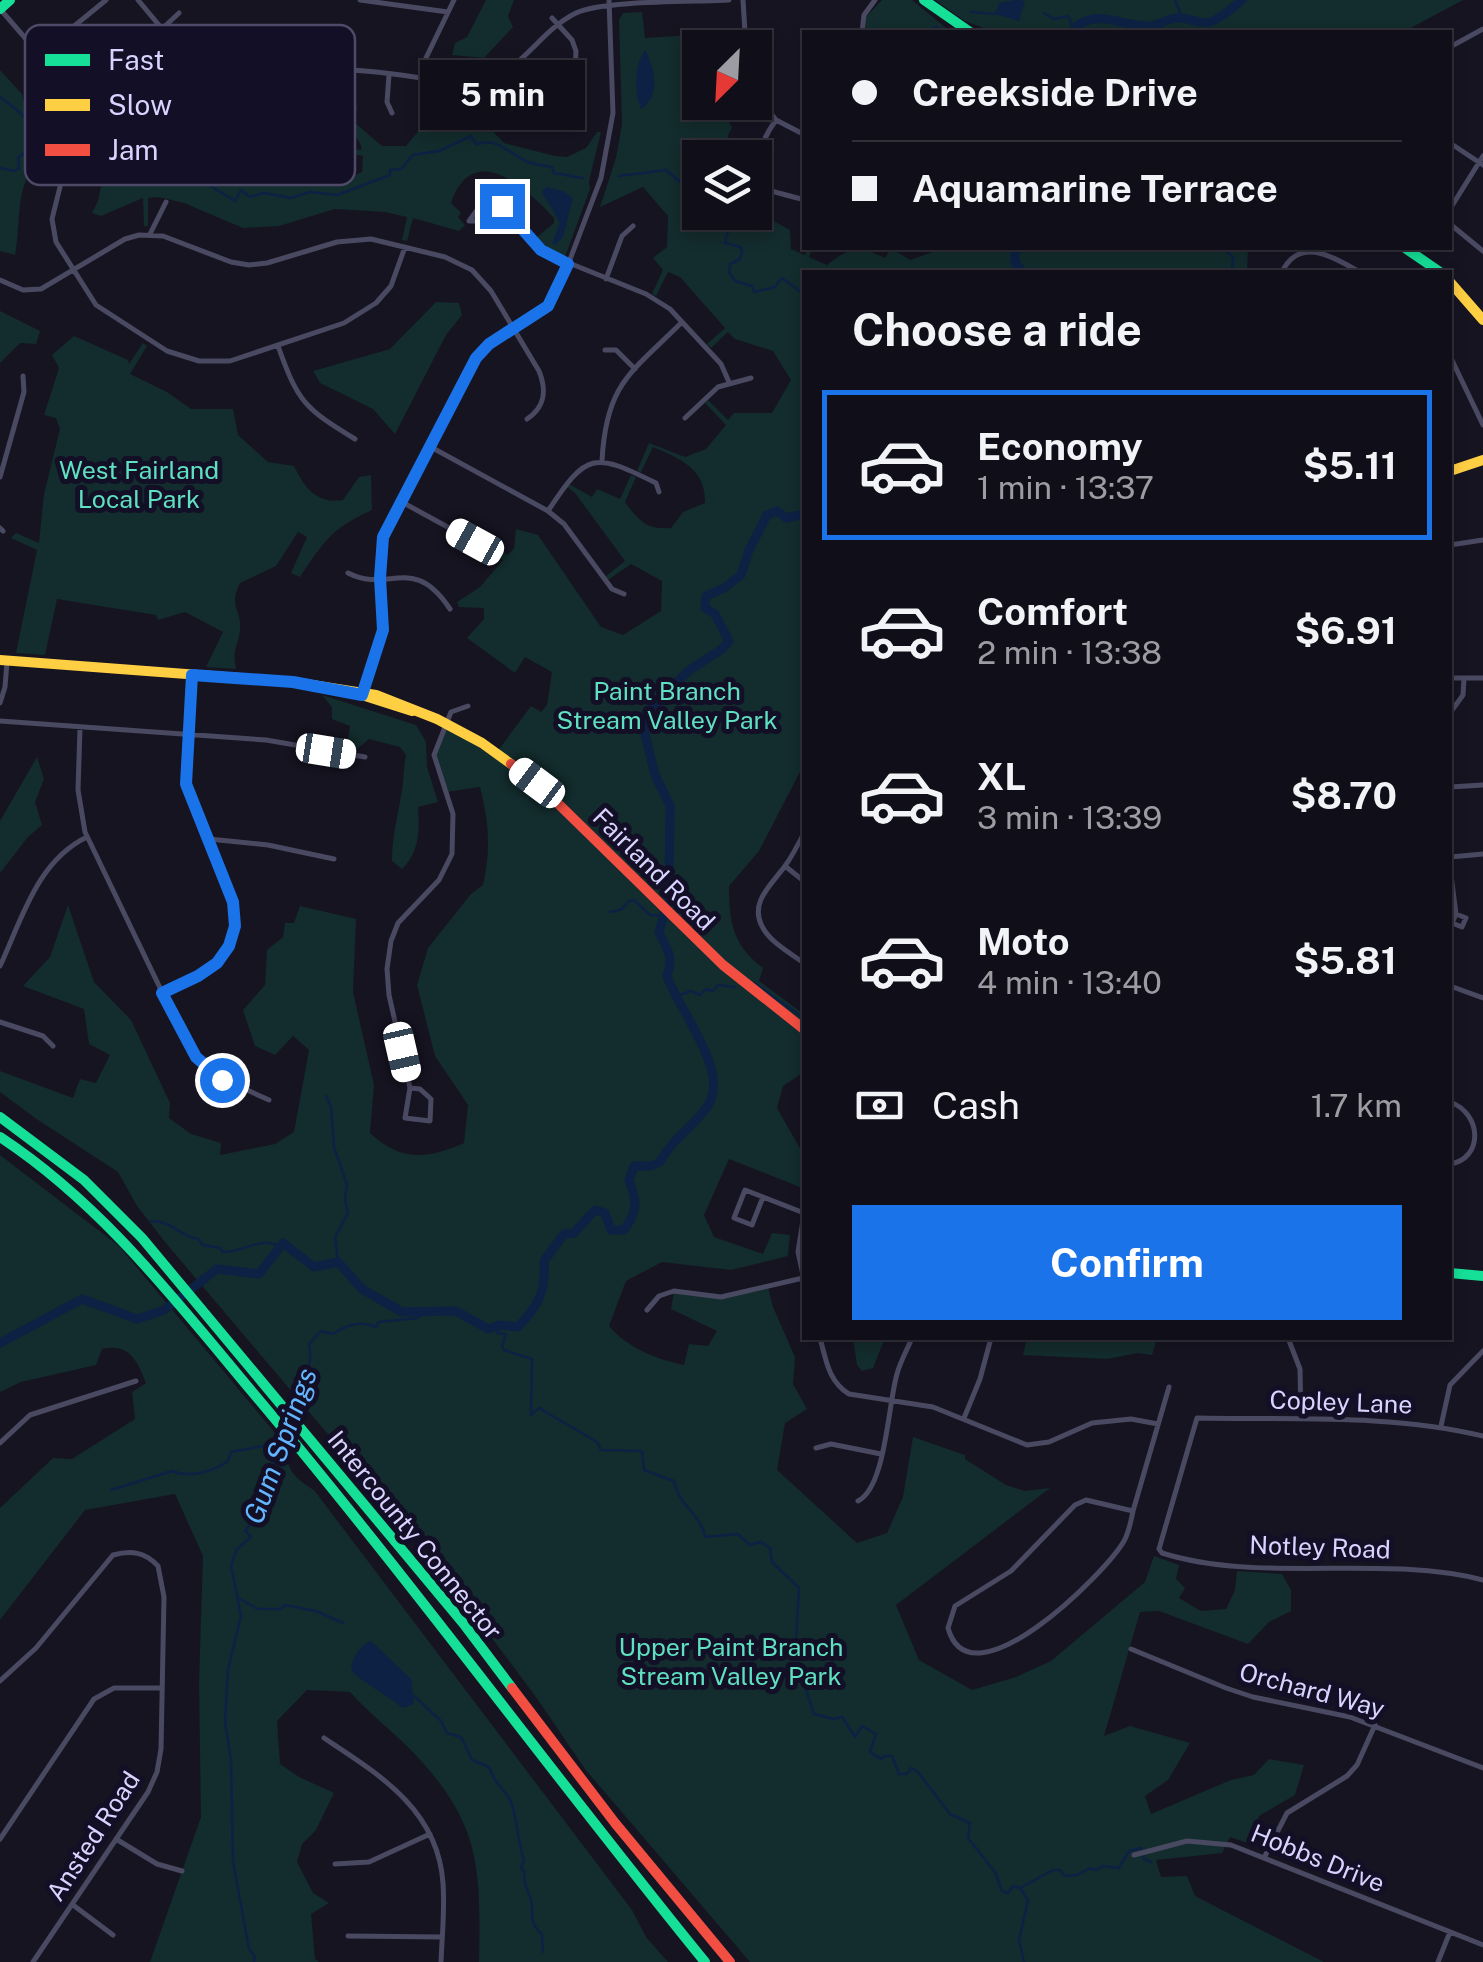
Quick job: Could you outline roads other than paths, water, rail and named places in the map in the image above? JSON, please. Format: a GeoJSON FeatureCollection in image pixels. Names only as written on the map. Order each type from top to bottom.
{"type":"FeatureCollection","features":[{"type":"Feature","properties":{"kind":"main road"},"geometry":{"type":"LineString","coordinates":[[0,9],[10,0]]}},
{"type":"Feature","properties":{"kind":"main road"},"geometry":{"type":"LineString","coordinates":[[924,0],[967,30]]}},
{"type":"Feature","properties":{"kind":"main road"},"geometry":{"type":"LineString","coordinates":[[1452,284],[1483,320]]}},
{"type":"Feature","properties":{"kind":"main road"},"geometry":{"type":"LineString","coordinates":[[1452,470],[1483,460]]}},
{"type":"Feature","properties":{"kind":"main road","name":"Fairland Road"},"geometry":{"type":"LineString","coordinates":[[3,661],[293,682],[376,695],[420,712],[482,743],[537,783],[744,984],[802,1028]]}},
{"type":"Feature","properties":{"kind":"main road","name":"Intercounty Connector"},"geometry":{"type":"LineString","coordinates":[[0,1117],[66,1164],[142,1238],[463,1624],[615,1824],[730,1962]]}},
{"type":"Feature","properties":{"kind":"main road","name":"Intercounty Connector"},"geometry":{"type":"LineString","coordinates":[[0,1137],[44,1166],[131,1248],[319,1470],[705,1962]]}},
{"type":"Feature","properties":{"kind":"main road"},"geometry":{"type":"LineString","coordinates":[[1452,1273],[1483,1276]]}},
{"type":"Feature","properties":{"kind":"street"},"geometry":{"type":"LineString","coordinates":[[75,25],[106,0]]}},
{"type":"Feature","properties":{"kind":"street"},"geometry":{"type":"LineString","coordinates":[[138,0],[159,25]]}},
{"type":"Feature","properties":{"kind":"street"},"geometry":{"type":"LineString","coordinates":[[360,0],[448,12]]}},
{"type":"Feature","properties":{"kind":"street"},"geometry":{"type":"LineString","coordinates":[[421,80],[424,60],[454,0]]}},
{"type":"Feature","properties":{"kind":"street"},"geometry":{"type":"LineString","coordinates":[[355,71],[469,85],[484,83],[507,72],[558,26],[585,9],[609,3],[729,0]]}},
{"type":"Feature","properties":{"kind":"street"},"geometry":{"type":"LineString","coordinates":[[743,0],[745,30]]}},
{"type":"Feature","properties":{"kind":"street"},"geometry":{"type":"LineString","coordinates":[[862,30],[864,15],[875,0]]}},
{"type":"Feature","properties":{"kind":"street"},"geometry":{"type":"LineString","coordinates":[[362,695],[383,630],[383,537],[476,358],[489,344],[548,306],[602,176],[610,142],[613,86],[609,3]]}},
{"type":"Feature","properties":{"kind":"street"},"geometry":{"type":"LineString","coordinates":[[0,9],[25,37]]}},
{"type":"Feature","properties":{"kind":"street"},"geometry":{"type":"LineString","coordinates":[[165,25],[179,13]]}},
{"type":"Feature","properties":{"kind":"street"},"geometry":{"type":"LineString","coordinates":[[507,72],[513,86],[510,116],[560,129],[572,122],[576,51],[572,40],[552,18]]}},
{"type":"Feature","properties":{"kind":"street"},"geometry":{"type":"LineString","coordinates":[[1452,46],[1483,28]]}},
{"type":"Feature","properties":{"kind":"street"},"geometry":{"type":"LineString","coordinates":[[389,75],[386,102],[392,113]]}},
{"type":"Feature","properties":{"kind":"street"},"geometry":{"type":"LineString","coordinates":[[772,115],[802,133]]}},
{"type":"Feature","properties":{"kind":"street"},"geometry":{"type":"LineString","coordinates":[[776,120],[759,150],[760,170],[771,191],[802,199]]}},
{"type":"Feature","properties":{"kind":"street"},"geometry":{"type":"LineString","coordinates":[[1452,145],[1482,161],[1452,205]]}},
{"type":"Feature","properties":{"kind":"street"},"geometry":{"type":"LineString","coordinates":[[61,185],[52,219],[53,235],[100,309],[182,358],[230,361],[344,324],[376,304],[391,286],[404,247]]}},
{"type":"Feature","properties":{"kind":"street"},"geometry":{"type":"LineString","coordinates":[[150,234],[166,202]]}},
{"type":"Feature","properties":{"kind":"street"},"geometry":{"type":"LineString","coordinates":[[482,206],[502,206],[541,250],[659,301],[720,364],[728,382]]}},
{"type":"Feature","properties":{"kind":"street"},"geometry":{"type":"LineString","coordinates":[[606,279],[622,236],[633,226]]}},
{"type":"Feature","properties":{"kind":"street"},"geometry":{"type":"LineString","coordinates":[[1452,226],[1483,251]]}},
{"type":"Feature","properties":{"kind":"street"},"geometry":{"type":"LineString","coordinates":[[0,280],[23,290],[35,290],[125,239],[150,234],[248,265],[360,238],[445,257],[472,270],[491,291],[544,383],[542,402],[536,413],[526,419]]}},
{"type":"Feature","properties":{"kind":"street"},"geometry":{"type":"LineString","coordinates":[[1284,270],[1294,256],[1309,251],[1323,252],[1356,270]]}},
{"type":"Feature","properties":{"kind":"street"},"geometry":{"type":"LineString","coordinates":[[602,460],[603,429],[612,399],[635,369],[682,322]]}},
{"type":"Feature","properties":{"kind":"street"},"geometry":{"type":"LineString","coordinates":[[278,346],[303,403],[355,439]]}},
{"type":"Feature","properties":{"kind":"street"},"geometry":{"type":"LineString","coordinates":[[605,350],[616,350],[635,369]]}},
{"type":"Feature","properties":{"kind":"street"},"geometry":{"type":"LineString","coordinates":[[1452,360],[1483,425]]}},
{"type":"Feature","properties":{"kind":"street"},"geometry":{"type":"LineString","coordinates":[[0,477],[24,392],[23,376]]}},
{"type":"Feature","properties":{"kind":"street"},"geometry":{"type":"LineString","coordinates":[[686,418],[714,390],[728,382],[751,378]]}},
{"type":"Feature","properties":{"kind":"street"},"geometry":{"type":"LineString","coordinates":[[429,446],[548,511],[564,524],[612,589],[624,594]]}},
{"type":"Feature","properties":{"kind":"street"},"geometry":{"type":"LineString","coordinates":[[548,511],[575,471],[602,460],[656,483],[659,492]]}},
{"type":"Feature","properties":{"kind":"street"},"geometry":{"type":"LineString","coordinates":[[400,502],[475,542]]}},
{"type":"Feature","properties":{"kind":"street"},"geometry":{"type":"LineString","coordinates":[[1452,545],[1483,540]]}},
{"type":"Feature","properties":{"kind":"street"},"geometry":{"type":"LineString","coordinates":[[348,573],[365,580],[403,576],[422,580],[440,594],[450,609]]}},
{"type":"Feature","properties":{"kind":"street"},"geometry":{"type":"LineString","coordinates":[[0,703],[7,678],[3,661]]}},
{"type":"Feature","properties":{"kind":"street"},"geometry":{"type":"LineString","coordinates":[[162,993],[208,970],[224,955],[232,936],[233,902],[186,784],[192,675]]}},
{"type":"Feature","properties":{"kind":"street"},"geometry":{"type":"LineString","coordinates":[[1452,678],[1483,678]]}},
{"type":"Feature","properties":{"kind":"street"},"geometry":{"type":"LineString","coordinates":[[1452,710],[1463,695],[1464,678]]}},
{"type":"Feature","properties":{"kind":"street"},"geometry":{"type":"LineString","coordinates":[[410,1088],[420,1089],[430,1099],[430,1121],[405,1118],[410,1088],[389,996],[389,954],[398,923],[439,880],[452,854],[453,814],[434,755],[454,710],[468,706]]}},
{"type":"Feature","properties":{"kind":"street"},"geometry":{"type":"LineString","coordinates":[[0,721],[266,740],[365,757]]}},
{"type":"Feature","properties":{"kind":"street"},"geometry":{"type":"LineString","coordinates":[[80,728],[78,790],[87,837],[187,1044],[212,1074],[269,1100]]}},
{"type":"Feature","properties":{"kind":"street"},"geometry":{"type":"LineString","coordinates":[[1452,787],[1483,785]]}},
{"type":"Feature","properties":{"kind":"street"},"geometry":{"type":"LineString","coordinates":[[802,836],[762,896],[760,922],[770,937],[802,962]]}},
{"type":"Feature","properties":{"kind":"street"},"geometry":{"type":"LineString","coordinates":[[0,966],[40,877],[64,851],[87,837]]}},
{"type":"Feature","properties":{"kind":"street"},"geometry":{"type":"LineString","coordinates":[[207,839],[268,845],[334,859]]}},
{"type":"Feature","properties":{"kind":"street"},"geometry":{"type":"LineString","coordinates":[[1452,857],[1483,854]]}},
{"type":"Feature","properties":{"kind":"street"},"geometry":{"type":"LineString","coordinates":[[785,866],[802,880]]}},
{"type":"Feature","properties":{"kind":"street"},"geometry":{"type":"LineString","coordinates":[[1452,883],[1456,914]]}},
{"type":"Feature","properties":{"kind":"street"},"geometry":{"type":"LineString","coordinates":[[1452,987],[1483,998]]}},
{"type":"Feature","properties":{"kind":"street"},"geometry":{"type":"LineString","coordinates":[[0,1022],[43,1036],[53,1046]]}},
{"type":"Feature","properties":{"kind":"street"},"geometry":{"type":"LineString","coordinates":[[1452,1103],[1470,1111],[1481,1134],[1475,1151],[1452,1163]]}},
{"type":"Feature","properties":{"kind":"street"},"geometry":{"type":"LineString","coordinates":[[762,1197],[752,1225],[734,1218],[745,1190],[802,1211]]}},
{"type":"Feature","properties":{"kind":"street"},"geometry":{"type":"LineString","coordinates":[[802,1229],[798,1252],[802,1271]]}},
{"type":"Feature","properties":{"kind":"street"},"geometry":{"type":"LineString","coordinates":[[646,1310],[659,1296],[674,1291],[721,1298],[802,1281]]}},
{"type":"Feature","properties":{"kind":"street"},"geometry":{"type":"LineString","coordinates":[[821,1340],[830,1375],[838,1387],[854,1395],[934,1407],[1028,1446],[1092,1423],[1130,1419],[1158,1424]]}},
{"type":"Feature","properties":{"kind":"street"},"geometry":{"type":"LineString","coordinates":[[858,1501],[870,1492],[898,1369],[911,1340]]}},
{"type":"Feature","properties":{"kind":"street"},"geometry":{"type":"LineString","coordinates":[[964,1418],[990,1340]]}},
{"type":"Feature","properties":{"kind":"street"},"geometry":{"type":"LineString","coordinates":[[1289,1340],[1300,1369],[1301,1419]]}},
{"type":"Feature","properties":{"kind":"street"},"geometry":{"type":"LineString","coordinates":[[1441,1426],[1450,1385],[1483,1351]]}},
{"type":"Feature","properties":{"kind":"street"},"geometry":{"type":"LineString","coordinates":[[0,1443],[30,1415],[136,1381]]}},
{"type":"Feature","properties":{"kind":"street"},"geometry":{"type":"LineString","coordinates":[[1133,1511],[1093,1500],[1075,1506],[1011,1571],[955,1606],[948,1628],[952,1642],[965,1652],[986,1654],[1043,1624],[1116,1552],[1128,1530],[1169,1387]]}},
{"type":"Feature","properties":{"kind":"street","name":"Copley Lane"},"geometry":{"type":"LineString","coordinates":[[1159,1549],[1198,1418],[1441,1426],[1483,1436]]}},
{"type":"Feature","properties":{"kind":"street"},"geometry":{"type":"LineString","coordinates":[[816,1448],[831,1444],[881,1454]]}},
{"type":"Feature","properties":{"kind":"street","name":"Notley Road"},"geometry":{"type":"LineString","coordinates":[[1159,1549],[1202,1564],[1426,1571],[1483,1580]]}},
{"type":"Feature","properties":{"kind":"street","name":"Ansted Road"},"geometry":{"type":"LineString","coordinates":[[0,1680],[36,1648],[108,1559],[122,1552],[140,1553],[158,1566],[163,1581],[161,1749],[157,1772],[33,1962]]}},
{"type":"Feature","properties":{"kind":"street","name":"Orchard Way"},"geometry":{"type":"LineString","coordinates":[[1131,1649],[1253,1697],[1375,1725],[1483,1768]]}},
{"type":"Feature","properties":{"kind":"street"},"geometry":{"type":"LineString","coordinates":[[0,1839],[94,1699],[114,1688],[162,1688]]}},
{"type":"Feature","properties":{"kind":"street"},"geometry":{"type":"LineString","coordinates":[[1264,1858],[1288,1813],[1358,1766],[1375,1725]]}},
{"type":"Feature","properties":{"kind":"street"},"geometry":{"type":"LineString","coordinates":[[324,1738],[398,1790],[430,1834],[442,1873],[442,1962]]}},
{"type":"Feature","properties":{"kind":"street"},"geometry":{"type":"LineString","coordinates":[[335,1864],[369,1862],[430,1834]]}},
{"type":"Feature","properties":{"kind":"street"},"geometry":{"type":"LineString","coordinates":[[116,1840],[157,1864],[182,1871]]}},
{"type":"Feature","properties":{"kind":"street","name":"Hobbs Drive"},"geometry":{"type":"LineString","coordinates":[[1134,1855],[1188,1841],[1231,1845],[1483,1945]]}},
{"type":"Feature","properties":{"kind":"street"},"geometry":{"type":"LineString","coordinates":[[72,1905],[113,1935]]}},
{"type":"Feature","properties":{"kind":"street"},"geometry":{"type":"LineString","coordinates":[[1438,1962],[1450,1932]]}},
{"type":"Feature","properties":{"kind":"street"},"geometry":{"type":"LineString","coordinates":[[348,1936],[442,1937]]}},
{"type":"Feature","properties":{"kind":"water"},"geometry":{"type":"Polygon","coordinates":[[[1025,1],[1019,21],[995,14],[999,3],[1025,1]]]}},
{"type":"Feature","properties":{"kind":"water"},"geometry":{"type":"Polygon","coordinates":[[[645,50],[654,89],[641,109],[636,79],[645,50]]]}},
{"type":"Feature","properties":{"kind":"water"},"geometry":{"type":"Polygon","coordinates":[[[546,187],[573,198],[563,237],[555,245],[552,244],[560,223],[542,192],[546,187]]]}},
{"type":"Feature","properties":{"kind":"water"},"geometry":{"type":"Polygon","coordinates":[[[371,1641],[411,1679],[414,1704],[403,1708],[354,1674],[354,1658],[371,1641]]]}},
{"type":"Feature","properties":{"kind":"waterway"},"geometry":{"type":"LineString","coordinates":[[1175,0],[1182,17]]}},
{"type":"Feature","properties":{"kind":"waterway"},"geometry":{"type":"LineString","coordinates":[[1073,30],[1098,18],[1150,26],[1176,18],[1210,22],[1242,0]]}},
{"type":"Feature","properties":{"kind":"waterway"},"geometry":{"type":"LineString","coordinates":[[971,12],[995,14]]}},
{"type":"Feature","properties":{"kind":"waterway"},"geometry":{"type":"LineString","coordinates":[[1044,13],[1054,19],[1068,16],[1074,29]]}},
{"type":"Feature","properties":{"kind":"waterway"},"geometry":{"type":"LineString","coordinates":[[930,30],[937,27]]}},
{"type":"Feature","properties":{"kind":"waterway"},"geometry":{"type":"LineString","coordinates":[[0,97],[25,118]]}},
{"type":"Feature","properties":{"kind":"waterway"},"geometry":{"type":"LineString","coordinates":[[209,185],[235,201],[241,190],[250,197],[264,193],[291,198],[310,192],[337,195],[390,175],[390,170],[401,169],[413,155],[439,151],[471,136],[476,144],[498,145],[528,162],[552,167],[554,173],[583,178]]}},
{"type":"Feature","properties":{"kind":"waterway"},"geometry":{"type":"LineString","coordinates":[[0,168],[15,171],[19,168],[18,158],[25,152]]}},
{"type":"Feature","properties":{"kind":"waterway"},"geometry":{"type":"LineString","coordinates":[[619,176],[666,170],[682,184]]}},
{"type":"Feature","properties":{"kind":"waterway"},"geometry":{"type":"LineString","coordinates":[[728,230],[725,243],[741,247],[742,253],[739,260],[730,264],[729,272],[735,281],[752,286],[754,292],[775,287],[782,278],[802,293]]}},
{"type":"Feature","properties":{"kind":"waterway"},"geometry":{"type":"LineString","coordinates":[[1018,250],[1015,263],[1021,270]]}},
{"type":"Feature","properties":{"kind":"waterway"},"geometry":{"type":"LineString","coordinates":[[1224,250],[1233,257],[1232,270]]}},
{"type":"Feature","properties":{"kind":"waterway"},"geometry":{"type":"LineString","coordinates":[[0,1343],[82,1299],[137,1319],[164,1310],[217,1269],[259,1274],[283,1243],[314,1267],[338,1262],[362,1289],[402,1312],[456,1311],[488,1329],[500,1325],[518,1327],[540,1297],[544,1261],[564,1234],[574,1233],[595,1210],[605,1213],[611,1230],[624,1230],[635,1206],[629,1180],[634,1166],[660,1162],[707,1107],[713,1093],[713,1077],[701,1042],[667,976],[670,958],[659,932],[669,897],[670,806],[655,775],[643,726],[646,714],[688,671],[729,641],[715,614],[705,608],[706,596],[741,575],[767,515],[777,511],[786,518],[802,515]]}},
{"type":"Feature","properties":{"kind":"waterway"},"geometry":{"type":"LineString","coordinates":[[610,912],[634,900],[650,915],[663,916]]}},
{"type":"Feature","properties":{"kind":"waterway"},"geometry":{"type":"LineString","coordinates":[[754,983],[802,1017]]}},
{"type":"Feature","properties":{"kind":"waterway"},"geometry":{"type":"LineString","coordinates":[[677,996],[691,991],[700,995],[718,985],[735,987]]}},
{"type":"Feature","properties":{"kind":"waterway"},"geometry":{"type":"LineString","coordinates":[[326,1096],[331,1107],[334,1147],[347,1185],[348,1213],[335,1237],[338,1262]]}},
{"type":"Feature","properties":{"kind":"waterway"},"geometry":{"type":"LineString","coordinates":[[151,1221],[165,1223],[223,1252],[265,1243],[280,1247]]}},
{"type":"Feature","properties":{"kind":"waterway","name":"Gum Springs"},"geometry":{"type":"LineString","coordinates":[[289,1407],[307,1371],[309,1344],[321,1331],[333,1334],[359,1324],[376,1327],[379,1322],[417,1318],[425,1312]]}},
{"type":"Feature","properties":{"kind":"waterway"},"geometry":{"type":"LineString","coordinates":[[500,1325],[497,1333],[506,1334],[504,1350],[532,1359],[531,1415],[539,1408],[597,1442],[601,1450],[642,1451],[644,1470],[674,1481],[705,1537],[738,1534],[750,1545],[761,1542],[770,1548],[772,1562],[799,1588],[795,1656],[814,1714],[842,1717],[855,1737],[862,1726],[876,1734],[870,1752],[881,1759],[892,1756],[899,1774],[907,1774],[911,1768],[917,1771],[950,1814],[970,1823],[968,1838],[995,1872],[1002,1891],[1008,1893],[1013,1886],[1020,1888],[1028,1900],[1019,1940],[1024,1962]]}},
{"type":"Feature","properties":{"kind":"waterway","name":"Gum Springs"},"geometry":{"type":"LineString","coordinates":[[254,1962],[233,1861],[231,1760],[225,1721],[228,1670],[241,1616],[231,1565],[237,1549],[251,1537],[245,1531],[259,1512],[283,1434]]}},
{"type":"Feature","properties":{"kind":"waterway"},"geometry":{"type":"LineString","coordinates":[[111,1490],[172,1471],[208,1471],[228,1461],[231,1452],[279,1443]]}},
{"type":"Feature","properties":{"kind":"waterway"},"geometry":{"type":"LineString","coordinates":[[238,1598],[258,1609],[281,1609],[285,1605],[316,1611],[343,1623]]}},
{"type":"Feature","properties":{"kind":"waterway"},"geometry":{"type":"LineString","coordinates":[[414,1696],[441,1721],[447,1733],[461,1737],[472,1760],[489,1767],[509,1798],[524,1860],[521,1868],[525,1872],[533,1921],[542,1934],[543,1952]]}},
{"type":"Feature","properties":{"kind":"waterway"},"geometry":{"type":"LineString","coordinates":[[1020,1888],[1053,1870],[1060,1870],[1065,1876],[1103,1866],[1119,1868],[1129,1851],[1141,1848],[1144,1859],[1151,1862]]}},
{"type":"Feature","properties":{"kind":"park label","name":"West Fairland Local Park"},"geometry":{"type":"Point","coordinates":[139,484]}},
{"type":"Feature","properties":{"kind":"park label","name":"Paint Branch Stream Valley Park"},"geometry":{"type":"Point","coordinates":[667,706]}},
{"type":"Feature","properties":{"kind":"park label","name":"Upper Paint Branch Stream Valley Park"},"geometry":{"type":"Point","coordinates":[731,1662]}}]}
